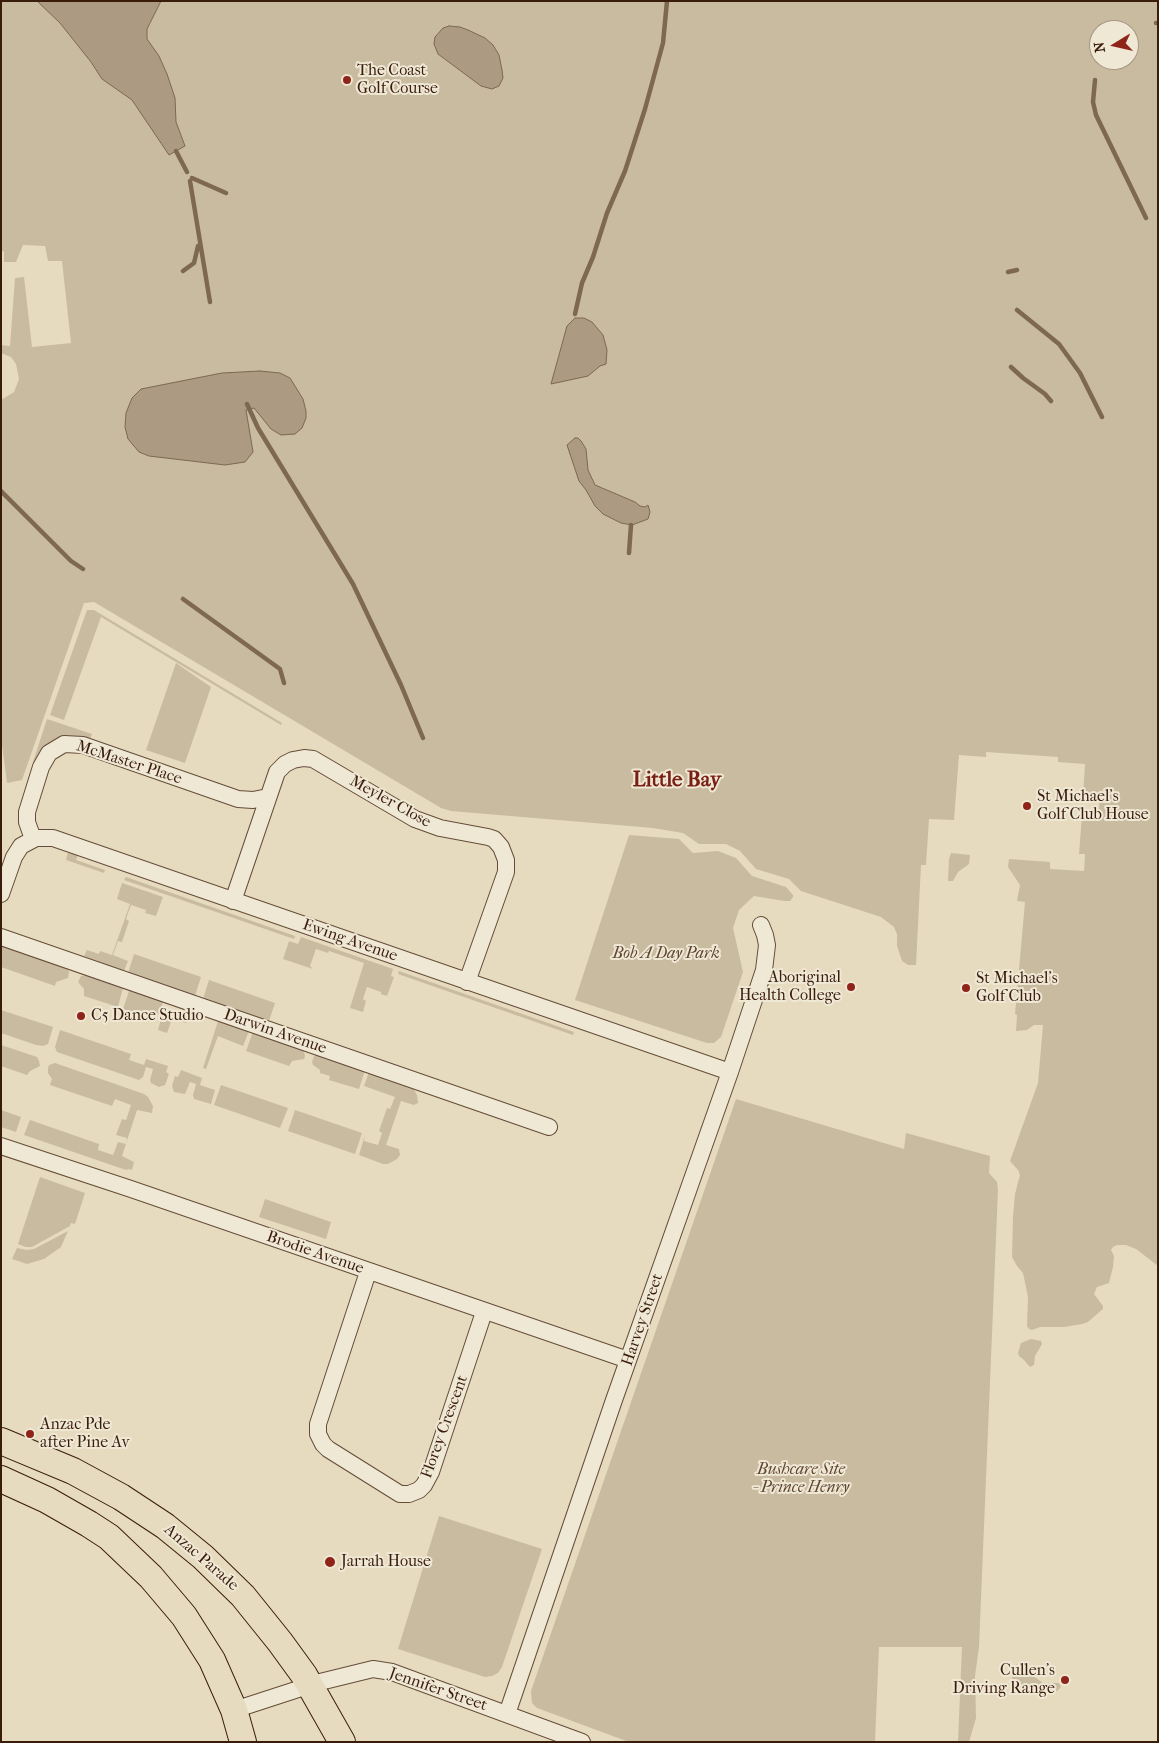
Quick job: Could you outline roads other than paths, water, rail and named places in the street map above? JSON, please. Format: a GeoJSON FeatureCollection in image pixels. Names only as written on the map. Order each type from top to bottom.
{"type":"FeatureCollection","features":[{"type":"Feature","properties":{"kind":"main road","name":"Anzac Parade"},"geometry":{"type":"LineString","coordinates":[[1,1441],[66,1468],[121,1497],[142,1509],[185,1542],[243,1596],[280,1642],[311,1685],[342,1742]]}},
{"type":"Feature","properties":{"kind":"main road"},"geometry":{"type":"LineString","coordinates":[[1,1479],[46,1500],[82,1520],[109,1537],[129,1555],[172,1602],[198,1636],[220,1674],[234,1710],[243,1742]]}},
{"type":"Feature","properties":{"kind":"street","name":"McMaster Place"},"geometry":{"type":"LineString","coordinates":[[32,839],[27,822],[27,812],[41,767],[49,752],[64,744],[83,745],[241,800],[268,797]]}},
{"type":"Feature","properties":{"kind":"street","name":"Meyler Close"},"geometry":{"type":"LineString","coordinates":[[233,901],[276,774],[281,767],[296,759],[313,759],[415,819],[440,828],[484,836],[497,842],[505,856],[506,872],[467,982]]}},
{"type":"Feature","properties":{"kind":"street","name":"Ewing Avenue"},"geometry":{"type":"LineString","coordinates":[[32,839],[42,837],[53,838],[730,1072]]}},
{"type":"Feature","properties":{"kind":"street"},"geometry":{"type":"LineString","coordinates":[[1,894],[15,855],[21,846],[32,839]]}},
{"type":"Feature","properties":{"kind":"street","name":"Harvey Street"},"geometry":{"type":"LineString","coordinates":[[507,1714],[765,966],[767,945],[761,925]]}},
{"type":"Feature","properties":{"kind":"street","name":"Darwin Avenue"},"geometry":{"type":"LineString","coordinates":[[1,938],[549,1127]]}},
{"type":"Feature","properties":{"kind":"street","name":"Brodie Avenue"},"geometry":{"type":"LineString","coordinates":[[1,1146],[628,1360]]}},
{"type":"Feature","properties":{"kind":"street","name":"Florey Crescent"},"geometry":{"type":"LineString","coordinates":[[368,1272],[318,1424],[318,1434],[328,1449],[400,1494],[409,1494],[419,1490],[431,1472],[484,1312]]}},
{"type":"Feature","properties":{"kind":"street","name":"Jennifer Street"},"geometry":{"type":"LineString","coordinates":[[234,1710],[330,1679],[373,1669],[392,1672],[582,1742]]}},
{"type":"Feature","properties":{"kind":"waterway"},"geometry":{"type":"LineString","coordinates":[[575,314],[582,283],[593,257],[607,213],[625,171],[645,109],[663,43],[667,1]]}},
{"type":"Feature","properties":{"kind":"waterway"},"geometry":{"type":"LineString","coordinates":[[1095,80],[1093,102],[1096,115],[1146,218]]}},
{"type":"Feature","properties":{"kind":"waterway"},"geometry":{"type":"LineString","coordinates":[[176,151],[187,172]]}},
{"type":"Feature","properties":{"kind":"waterway"},"geometry":{"type":"LineString","coordinates":[[192,178],[226,193]]}},
{"type":"Feature","properties":{"kind":"waterway"},"geometry":{"type":"LineString","coordinates":[[190,181],[210,302]]}},
{"type":"Feature","properties":{"kind":"waterway"},"geometry":{"type":"LineString","coordinates":[[183,271],[194,263],[198,246]]}},
{"type":"Feature","properties":{"kind":"waterway"},"geometry":{"type":"LineString","coordinates":[[1008,272],[1017,270]]}},
{"type":"Feature","properties":{"kind":"waterway"},"geometry":{"type":"LineString","coordinates":[[1017,310],[1059,344],[1080,373],[1102,417]]}},
{"type":"Feature","properties":{"kind":"waterway"},"geometry":{"type":"LineString","coordinates":[[1011,367],[1051,401]]}},
{"type":"Feature","properties":{"kind":"waterway"},"geometry":{"type":"LineString","coordinates":[[247,404],[258,428],[353,584],[401,685],[423,738]]}},
{"type":"Feature","properties":{"kind":"waterway"},"geometry":{"type":"LineString","coordinates":[[1,491],[71,561],[83,569]]}},
{"type":"Feature","properties":{"kind":"waterway"},"geometry":{"type":"LineString","coordinates":[[629,553],[631,525]]}},
{"type":"Feature","properties":{"kind":"waterway"},"geometry":{"type":"LineString","coordinates":[[183,599],[280,669],[284,683]]}},
{"type":"Feature","properties":{"kind":"place","name":"The Coast Golf Course"},"geometry":{"type":"Point","coordinates":[347,80]}},
{"type":"Feature","properties":{"kind":"place","name":"St Michael's Golf Club House"},"geometry":{"type":"Point","coordinates":[1027,806]}},
{"type":"Feature","properties":{"kind":"place","name":"Aboriginal Health College"},"geometry":{"type":"Point","coordinates":[851,987]}},
{"type":"Feature","properties":{"kind":"place","name":"St Michael's Golf Club"},"geometry":{"type":"Point","coordinates":[966,988]}},
{"type":"Feature","properties":{"kind":"place","name":"C5 Dance Studio"},"geometry":{"type":"Point","coordinates":[81,1016]}},
{"type":"Feature","properties":{"kind":"place","name":"Anzac Pde after Pine Av"},"geometry":{"type":"Point","coordinates":[30,1434]}},
{"type":"Feature","properties":{"kind":"place","name":"Jarrah House"},"geometry":{"type":"Point","coordinates":[330,1562]}},
{"type":"Feature","properties":{"kind":"place","name":"Cullen's Driving Range"},"geometry":{"type":"Point","coordinates":[1065,1680]}},
{"type":"Feature","properties":{"kind":"district","name":"Little Bay"},"geometry":{"type":"Point","coordinates":[677,781]}},
{"type":"Feature","properties":{"kind":"park label","name":"Bob A Day Park"},"geometry":{"type":"Point","coordinates":[666,954]}},
{"type":"Feature","properties":{"kind":"park label","name":"Bushcare Site - Prince Henry"},"geometry":{"type":"Point","coordinates":[801,1479]}}]}
